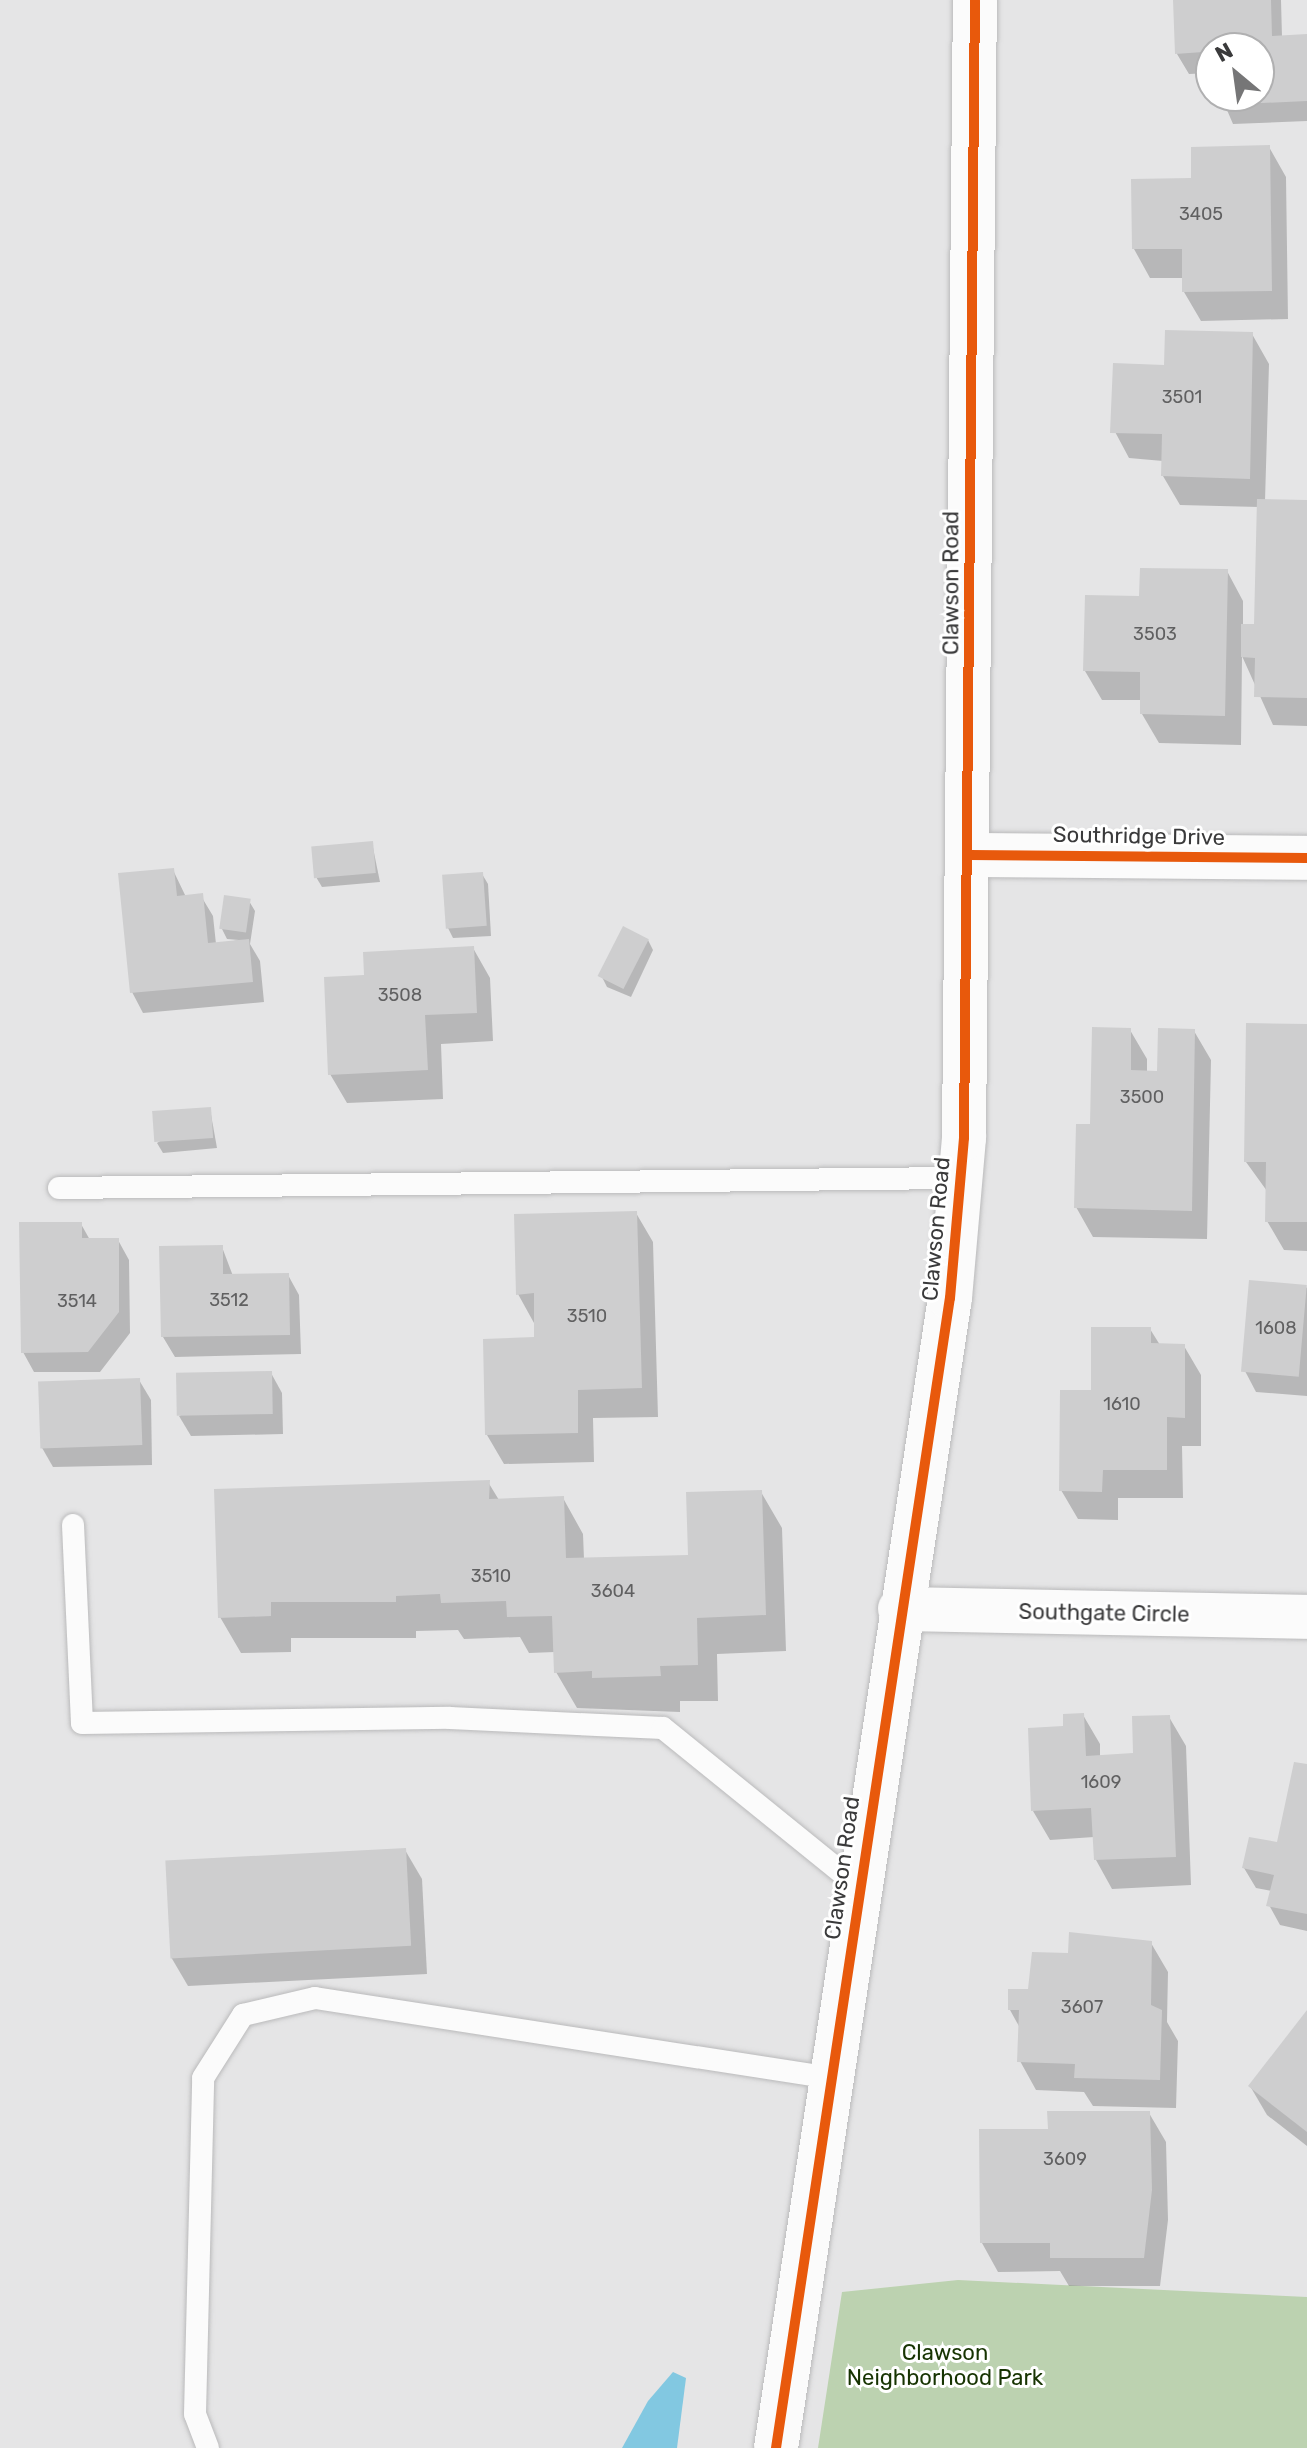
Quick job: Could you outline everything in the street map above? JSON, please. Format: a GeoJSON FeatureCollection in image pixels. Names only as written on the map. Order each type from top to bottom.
{"type":"FeatureCollection","features":[{"type":"Feature","properties":{"kind":"street","name":"Clawson Road"},"geometry":{"type":"LineString","coordinates":[[776,2448],[900,1609],[950,1298],[961,1178],[970,855],[975,0]]}},
{"type":"Feature","properties":{"kind":"street","name":"Southridge Drive"},"geometry":{"type":"LineString","coordinates":[[970,855],[1307,858]]}},
{"type":"Feature","properties":{"kind":"street","name":"Southgate Circle"},"geometry":{"type":"LineString","coordinates":[[900,1609],[1307,1617]]}},
{"type":"Feature","properties":{"kind":"lane"},"geometry":{"type":"LineString","coordinates":[[59,1188],[961,1178]]}},
{"type":"Feature","properties":{"kind":"lane"},"geometry":{"type":"LineString","coordinates":[[73,1525],[82,1723],[450,1718],[663,1728],[859,1887]]}},
{"type":"Feature","properties":{"kind":"lane"},"geometry":{"type":"LineString","coordinates":[[208,2448],[195,2414],[203,2078],[243,2015],[315,1998],[831,2078]]}},
{"type":"Feature","properties":{"kind":"green space","name":"Clawson Neighborhood Park"},"geometry":{"type":"Polygon","coordinates":[[[958,2280],[1307,2297],[1307,2448],[818,2448],[842,2292],[958,2280]]]}},
{"type":"Feature","properties":{"kind":"water"},"geometry":{"type":"Polygon","coordinates":[[[673,2372],[686,2378],[677,2448],[622,2448],[648,2401],[673,2372]]]}},
{"type":"Feature","properties":{"kind":"building"},"geometry":{"type":"Polygon","coordinates":[[[1173,0],[1271,0],[1272,32],[1195,32],[1195,53],[1175,54],[1173,0]]]}},
{"type":"Feature","properties":{"kind":"building"},"geometry":{"type":"Polygon","coordinates":[[[1307,34],[1307,101],[1275,102],[1275,36],[1307,34]]]}},
{"type":"Feature","properties":{"kind":"building"},"geometry":{"type":"Polygon","coordinates":[[[1270,145],[1272,291],[1182,292],[1182,249],[1132,249],[1131,179],[1191,178],[1191,147],[1270,145]]]}},
{"type":"Feature","properties":{"kind":"building"},"geometry":{"type":"Polygon","coordinates":[[[1165,330],[1253,332],[1250,479],[1161,476],[1162,434],[1110,433],[1113,363],[1164,365],[1165,330]]]}},
{"type":"Feature","properties":{"kind":"building"},"geometry":{"type":"Polygon","coordinates":[[[1257,499],[1307,500],[1307,698],[1254,697],[1255,658],[1241,657],[1241,624],[1254,624],[1257,499]]]}},
{"type":"Feature","properties":{"kind":"building"},"geometry":{"type":"Polygon","coordinates":[[[1140,568],[1228,569],[1225,716],[1140,714],[1140,672],[1083,671],[1085,595],[1139,596],[1140,568]]]}},
{"type":"Feature","properties":{"kind":"building"},"geometry":{"type":"Polygon","coordinates":[[[373,841],[376,873],[314,878],[311,846],[373,841]]]}},
{"type":"Feature","properties":{"kind":"building"},"geometry":{"type":"Polygon","coordinates":[[[174,868],[177,896],[203,893],[208,943],[249,939],[253,982],[130,993],[118,873],[174,868]]]}},
{"type":"Feature","properties":{"kind":"building"},"geometry":{"type":"Polygon","coordinates":[[[483,872],[487,926],[446,929],[442,875],[483,872]]]}},
{"type":"Feature","properties":{"kind":"building"},"geometry":{"type":"Polygon","coordinates":[[[224,895],[251,899],[246,932],[219,929],[224,895]]]}},
{"type":"Feature","properties":{"kind":"building"},"geometry":{"type":"Polygon","coordinates":[[[623,926],[649,939],[623,989],[598,976],[623,926]]]}},
{"type":"Feature","properties":{"kind":"building"},"geometry":{"type":"Polygon","coordinates":[[[474,946],[477,1013],[425,1015],[428,1070],[328,1075],[324,977],[364,975],[363,952],[474,946]]]}},
{"type":"Feature","properties":{"kind":"building"},"geometry":{"type":"Polygon","coordinates":[[[1246,1023],[1307,1024],[1307,1222],[1265,1222],[1266,1162],[1244,1162],[1246,1023]]]}},
{"type":"Feature","properties":{"kind":"building"},"geometry":{"type":"Polygon","coordinates":[[[1092,1027],[1131,1028],[1131,1070],[1157,1071],[1158,1028],[1195,1029],[1192,1211],[1074,1208],[1076,1124],[1090,1124],[1092,1027]]]}},
{"type":"Feature","properties":{"kind":"building"},"geometry":{"type":"Polygon","coordinates":[[[211,1107],[213,1138],[154,1142],[152,1111],[211,1107]]]}},
{"type":"Feature","properties":{"kind":"building"},"geometry":{"type":"Polygon","coordinates":[[[637,1211],[642,1388],[578,1390],[578,1433],[485,1435],[483,1339],[534,1337],[534,1293],[516,1295],[514,1214],[637,1211]]]}},
{"type":"Feature","properties":{"kind":"building"},"geometry":{"type":"Polygon","coordinates":[[[19,1222],[82,1222],[82,1238],[119,1238],[119,1312],[88,1352],[21,1353],[19,1222]]]}},
{"type":"Feature","properties":{"kind":"building"},"geometry":{"type":"Polygon","coordinates":[[[223,1245],[223,1274],[289,1273],[290,1335],[161,1337],[159,1246],[223,1245]]]}},
{"type":"Feature","properties":{"kind":"building"},"geometry":{"type":"Polygon","coordinates":[[[1249,1280],[1307,1285],[1299,1377],[1241,1372],[1249,1280]]]}},
{"type":"Feature","properties":{"kind":"building"},"geometry":{"type":"Polygon","coordinates":[[[1091,1327],[1151,1327],[1151,1343],[1185,1344],[1185,1418],[1167,1417],[1167,1470],[1103,1470],[1102,1492],[1059,1491],[1060,1390],[1091,1390],[1091,1327]]]}},
{"type":"Feature","properties":{"kind":"building"},"geometry":{"type":"Polygon","coordinates":[[[272,1371],[273,1414],[177,1416],[176,1373],[272,1371]]]}},
{"type":"Feature","properties":{"kind":"building"},"geometry":{"type":"Polygon","coordinates":[[[140,1378],[142,1445],[40,1449],[38,1382],[140,1378]]]}},
{"type":"Feature","properties":{"kind":"building"},"geometry":{"type":"Polygon","coordinates":[[[490,1480],[489,1499],[564,1496],[566,1558],[688,1555],[686,1492],[762,1490],[766,1615],[697,1618],[698,1665],[660,1666],[661,1676],[592,1678],[592,1671],[554,1673],[552,1616],[507,1617],[506,1601],[441,1603],[440,1594],[396,1596],[396,1602],[271,1602],[271,1616],[218,1618],[214,1489],[490,1480]]]}},
{"type":"Feature","properties":{"kind":"building"},"geometry":{"type":"Polygon","coordinates":[[[1084,1713],[1086,1756],[1133,1753],[1132,1716],[1170,1715],[1176,1857],[1094,1860],[1091,1808],[1031,1811],[1028,1728],[1063,1726],[1063,1714],[1084,1713]]]}},
{"type":"Feature","properties":{"kind":"building"},"geometry":{"type":"Polygon","coordinates":[[[1294,1762],[1307,1764],[1307,1914],[1266,1906],[1274,1875],[1242,1868],[1249,1837],[1277,1842],[1294,1762]]]}},
{"type":"Feature","properties":{"kind":"building"},"geometry":{"type":"Polygon","coordinates":[[[406,1848],[411,1946],[170,1958],[165,1861],[406,1848]]]}},
{"type":"Feature","properties":{"kind":"building"},"geometry":{"type":"Polygon","coordinates":[[[1069,1932],[1152,1941],[1151,2005],[1162,2010],[1160,2080],[1074,2078],[1075,2064],[1017,2062],[1019,2010],[1008,2010],[1008,1989],[1028,1989],[1032,1952],[1068,1953],[1069,1932]]]}},
{"type":"Feature","properties":{"kind":"building"},"geometry":{"type":"Polygon","coordinates":[[[1307,2010],[1307,2132],[1248,2086],[1307,2010]]]}},
{"type":"Feature","properties":{"kind":"building"},"geometry":{"type":"Polygon","coordinates":[[[1047,2111],[1150,2111],[1152,2190],[1144,2258],[1050,2258],[1050,2243],[980,2243],[979,2129],[1048,2129],[1047,2111]]]}},
{"type":"Feature","properties":{"kind":"cycle path"},"geometry":{"type":"LineString","coordinates":[[776,2448],[950,1298],[964,1138],[975,0]]}},
{"type":"Feature","properties":{"kind":"cycle path"},"geometry":{"type":"LineString","coordinates":[[970,855],[1307,858]]}}]}
